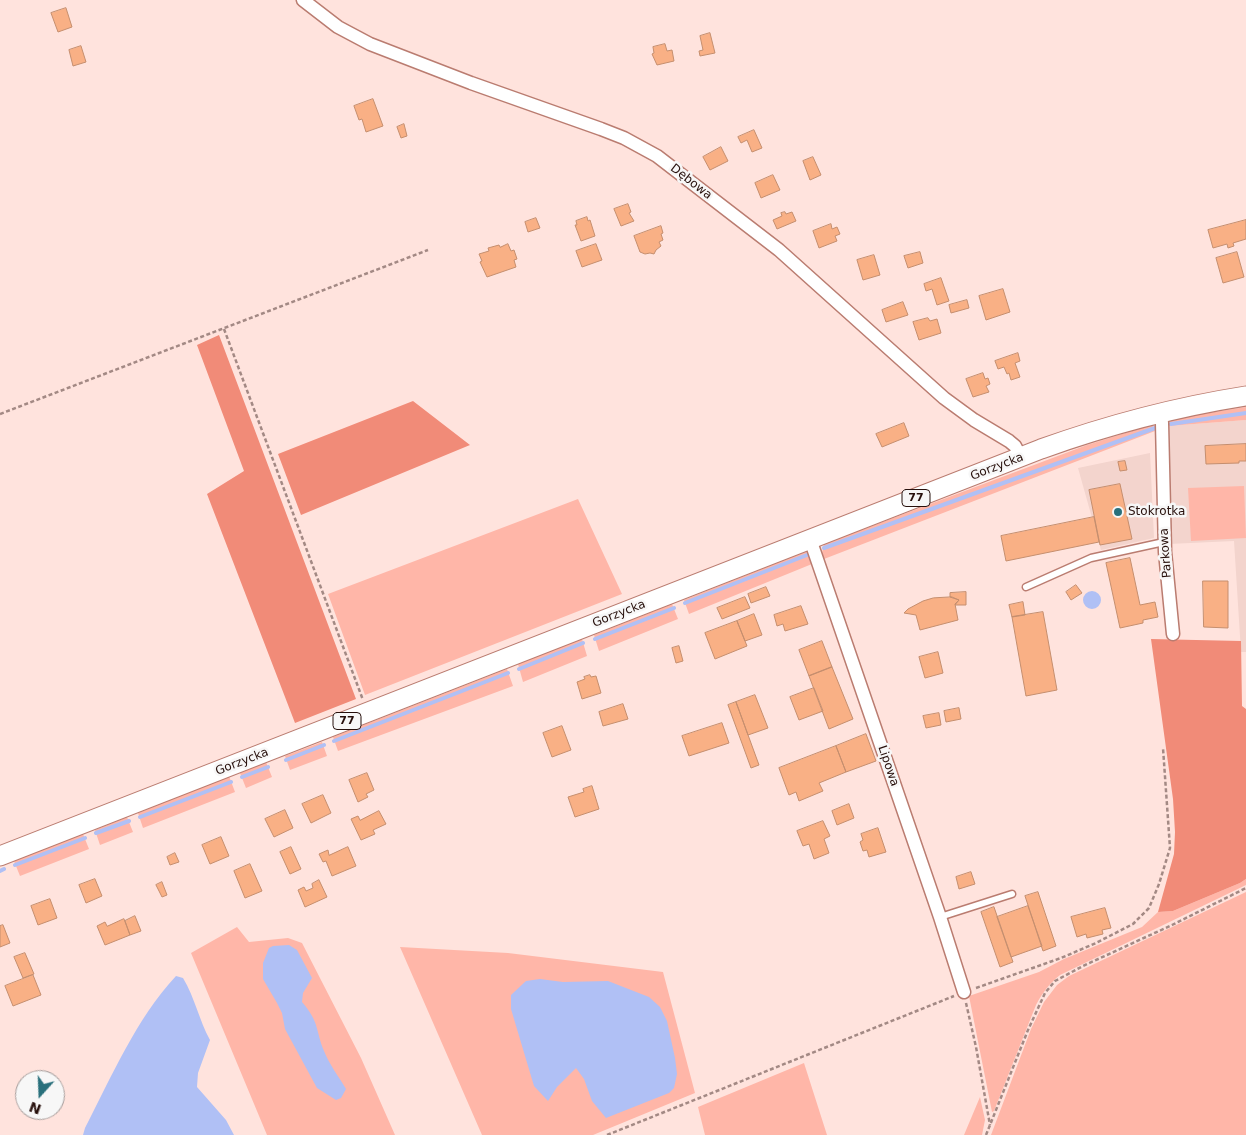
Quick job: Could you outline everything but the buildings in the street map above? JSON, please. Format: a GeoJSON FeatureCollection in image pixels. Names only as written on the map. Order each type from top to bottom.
{"type":"FeatureCollection","features":[{"type":"Feature","properties":{"kind":"main road","name":"Gorzycka"},"geometry":{"type":"LineString","coordinates":[[0,856],[1021,457],[1091,432],[1160,412],[1246,396]]}},
{"type":"Feature","properties":{"kind":"street","name":"Dębowa"},"geometry":{"type":"LineString","coordinates":[[303,0],[338,27],[370,44],[471,83],[601,129],[624,138],[657,156],[779,250],[944,398],[974,420],[1009,441],[1015,446],[1021,457]]}},
{"type":"Feature","properties":{"kind":"street","name":"Parkowa"},"geometry":{"type":"LineString","coordinates":[[1160,412],[1162,423],[1164,542],[1173,634]]}},
{"type":"Feature","properties":{"kind":"street","name":"Lipowa"},"geometry":{"type":"LineString","coordinates":[[810,540],[964,992]]}},
{"type":"Feature","properties":{"kind":"lane"},"geometry":{"type":"LineString","coordinates":[[1026,587],[1091,558],[1164,542]]}},
{"type":"Feature","properties":{"kind":"lane"},"geometry":{"type":"LineString","coordinates":[[940,918],[1012,894]]}},
{"type":"Feature","properties":{"kind":"path"},"geometry":{"type":"LineString","coordinates":[[0,414],[428,250]]}},
{"type":"Feature","properties":{"kind":"path"},"geometry":{"type":"LineString","coordinates":[[224,329],[368,713]]}},
{"type":"Feature","properties":{"kind":"path"},"geometry":{"type":"LineString","coordinates":[[608,1135],[964,992],[1061,958],[1133,924],[1149,908],[1159,884],[1170,848],[1163,748]]}},
{"type":"Feature","properties":{"kind":"path"},"geometry":{"type":"LineString","coordinates":[[986,1135],[1028,1030],[1045,993],[1055,982],[1083,966],[1246,888]]}},
{"type":"Feature","properties":{"kind":"path"},"geometry":{"type":"LineString","coordinates":[[964,992],[990,1126]]}},
{"type":"Feature","properties":{"kind":"shaded area"},"geometry":{"type":"Polygon","coordinates":[[[219,335],[356,699],[295,723],[207,494],[244,471],[197,345],[219,335]]]}},
{"type":"Feature","properties":{"kind":"shaded area"},"geometry":{"type":"Polygon","coordinates":[[[413,401],[470,445],[301,515],[278,454],[413,401]]]}},
{"type":"Feature","properties":{"kind":"shaded area"},"geometry":{"type":"Polygon","coordinates":[[[1246,407],[1246,420],[1168,426],[1171,419],[1246,407]]]}},
{"type":"Feature","properties":{"kind":"shaded area"},"geometry":{"type":"Polygon","coordinates":[[[1246,420],[1246,652],[1241,652],[1234,541],[1169,544],[1168,426],[1246,420]]]}},
{"type":"Feature","properties":{"kind":"shaded area"},"geometry":{"type":"Polygon","coordinates":[[[1153,426],[1155,431],[824,559],[822,553],[824,544],[1087,445],[1153,426]]]}},
{"type":"Feature","properties":{"kind":"shaded area"},"geometry":{"type":"Polygon","coordinates":[[[1150,453],[1154,538],[1101,550],[1078,468],[1150,453]]]}},
{"type":"Feature","properties":{"kind":"shaded area"},"geometry":{"type":"Polygon","coordinates":[[[1244,486],[1246,538],[1191,541],[1188,488],[1244,486]]]}},
{"type":"Feature","properties":{"kind":"shaded area"},"geometry":{"type":"Polygon","coordinates":[[[578,499],[622,594],[365,695],[328,594],[578,499]]]}},
{"type":"Feature","properties":{"kind":"shaded area"},"geometry":{"type":"Polygon","coordinates":[[[807,551],[812,564],[689,614],[684,600],[807,551]]]}},
{"type":"Feature","properties":{"kind":"shaded area"},"geometry":{"type":"Polygon","coordinates":[[[672,604],[678,619],[599,651],[594,635],[672,604]]]}},
{"type":"Feature","properties":{"kind":"shaded area"},"geometry":{"type":"Polygon","coordinates":[[[582,639],[587,656],[523,682],[518,664],[582,639]]]}},
{"type":"Feature","properties":{"kind":"shaded area"},"geometry":{"type":"Polygon","coordinates":[[[1151,639],[1241,641],[1242,706],[1246,709],[1246,879],[1173,911],[1158,912],[1174,854],[1175,832],[1173,799],[1151,639]]]}},
{"type":"Feature","properties":{"kind":"shaded area"},"geometry":{"type":"Polygon","coordinates":[[[507,669],[513,686],[338,751],[333,737],[507,669]]]}},
{"type":"Feature","properties":{"kind":"shaded area"},"geometry":{"type":"Polygon","coordinates":[[[322,742],[327,756],[290,770],[285,756],[322,742]]]}},
{"type":"Feature","properties":{"kind":"shaded area"},"geometry":{"type":"Polygon","coordinates":[[[266,762],[272,777],[246,788],[240,773],[266,762]]]}},
{"type":"Feature","properties":{"kind":"shaded area"},"geometry":{"type":"Polygon","coordinates":[[[229,776],[235,792],[143,828],[138,813],[229,776]]]}},
{"type":"Feature","properties":{"kind":"shaded area"},"geometry":{"type":"Polygon","coordinates":[[[127,817],[133,832],[100,845],[95,830],[127,817]]]}},
{"type":"Feature","properties":{"kind":"shaded area"},"geometry":{"type":"Polygon","coordinates":[[[83,834],[89,849],[20,876],[14,861],[83,834]]]}},
{"type":"Feature","properties":{"kind":"shaded area"},"geometry":{"type":"Polygon","coordinates":[[[1246,879],[1246,885],[1056,978],[1036,1005],[992,1112],[969,996],[1039,972],[1064,959],[1142,927],[1158,912],[1173,911],[1246,879]]]}},
{"type":"Feature","properties":{"kind":"shaded area"},"geometry":{"type":"Polygon","coordinates":[[[1246,892],[1246,1135],[991,1135],[1031,1029],[1044,1002],[1057,985],[1069,976],[1246,892]]]}},
{"type":"Feature","properties":{"kind":"shaded area"},"geometry":{"type":"Polygon","coordinates":[[[237,927],[249,942],[288,938],[302,943],[361,1058],[395,1135],[267,1135],[191,953],[237,927]]]}},
{"type":"Feature","properties":{"kind":"shaded area"},"geometry":{"type":"Polygon","coordinates":[[[400,947],[508,953],[663,972],[695,1093],[593,1135],[482,1135],[400,947]]]}},
{"type":"Feature","properties":{"kind":"shaded area"},"geometry":{"type":"Polygon","coordinates":[[[804,1063],[827,1135],[705,1135],[698,1107],[804,1063]]]}},
{"type":"Feature","properties":{"kind":"shaded area"},"geometry":{"type":"Polygon","coordinates":[[[980,1097],[985,1120],[982,1135],[964,1135],[980,1097]]]}},
{"type":"Feature","properties":{"kind":"water"},"geometry":{"type":"Polygon","coordinates":[[[1088,591],[1096,591],[1101,596],[1099,607],[1088,609],[1083,604],[1083,596],[1088,591]]]}},
{"type":"Feature","properties":{"kind":"water"},"geometry":{"type":"Polygon","coordinates":[[[289,945],[297,950],[312,978],[303,993],[302,1002],[312,1015],[326,1056],[346,1089],[341,1098],[336,1100],[317,1088],[285,1029],[282,1013],[263,979],[263,963],[269,948],[289,945]]]}},
{"type":"Feature","properties":{"kind":"water"},"geometry":{"type":"Polygon","coordinates":[[[176,976],[183,978],[210,1040],[198,1073],[197,1087],[226,1120],[234,1135],[83,1135],[115,1068],[137,1029],[176,976]]]}},
{"type":"Feature","properties":{"kind":"water"},"geometry":{"type":"Polygon","coordinates":[[[540,979],[563,982],[608,981],[649,997],[660,1007],[667,1021],[677,1074],[674,1088],[669,1093],[606,1118],[592,1101],[584,1079],[576,1068],[557,1087],[548,1101],[534,1086],[511,1009],[511,995],[526,981],[540,979]]]}},
{"type":"Feature","properties":{"kind":"waterway"},"geometry":{"type":"LineString","coordinates":[[1171,424],[1246,413]]}},
{"type":"Feature","properties":{"kind":"waterway"},"geometry":{"type":"LineString","coordinates":[[824,548],[1155,428]]}},
{"type":"Feature","properties":{"kind":"waterway"},"geometry":{"type":"LineString","coordinates":[[685,603],[807,555]]}},
{"type":"Feature","properties":{"kind":"waterway"},"geometry":{"type":"LineString","coordinates":[[595,639],[674,608]]}},
{"type":"Feature","properties":{"kind":"waterway"},"geometry":{"type":"LineString","coordinates":[[519,669],[583,643]]}},
{"type":"Feature","properties":{"kind":"waterway"},"geometry":{"type":"LineString","coordinates":[[334,741],[508,673]]}},
{"type":"Feature","properties":{"kind":"waterway"},"geometry":{"type":"LineString","coordinates":[[286,760],[324,745]]}},
{"type":"Feature","properties":{"kind":"waterway"},"geometry":{"type":"LineString","coordinates":[[242,777],[268,767]]}},
{"type":"Feature","properties":{"kind":"waterway"},"geometry":{"type":"LineString","coordinates":[[140,817],[231,782]]}},
{"type":"Feature","properties":{"kind":"waterway"},"geometry":{"type":"LineString","coordinates":[[96,833],[129,821]]}},
{"type":"Feature","properties":{"kind":"waterway"},"geometry":{"type":"LineString","coordinates":[[15,865],[85,838]]}},
{"type":"Feature","properties":{"kind":"waterway"},"geometry":{"type":"LineString","coordinates":[[0,871],[4,869]]}},
{"type":"Feature","properties":{"kind":"place","name":"Stokrotka"},"geometry":{"type":"Point","coordinates":[1118,512]}}]}
